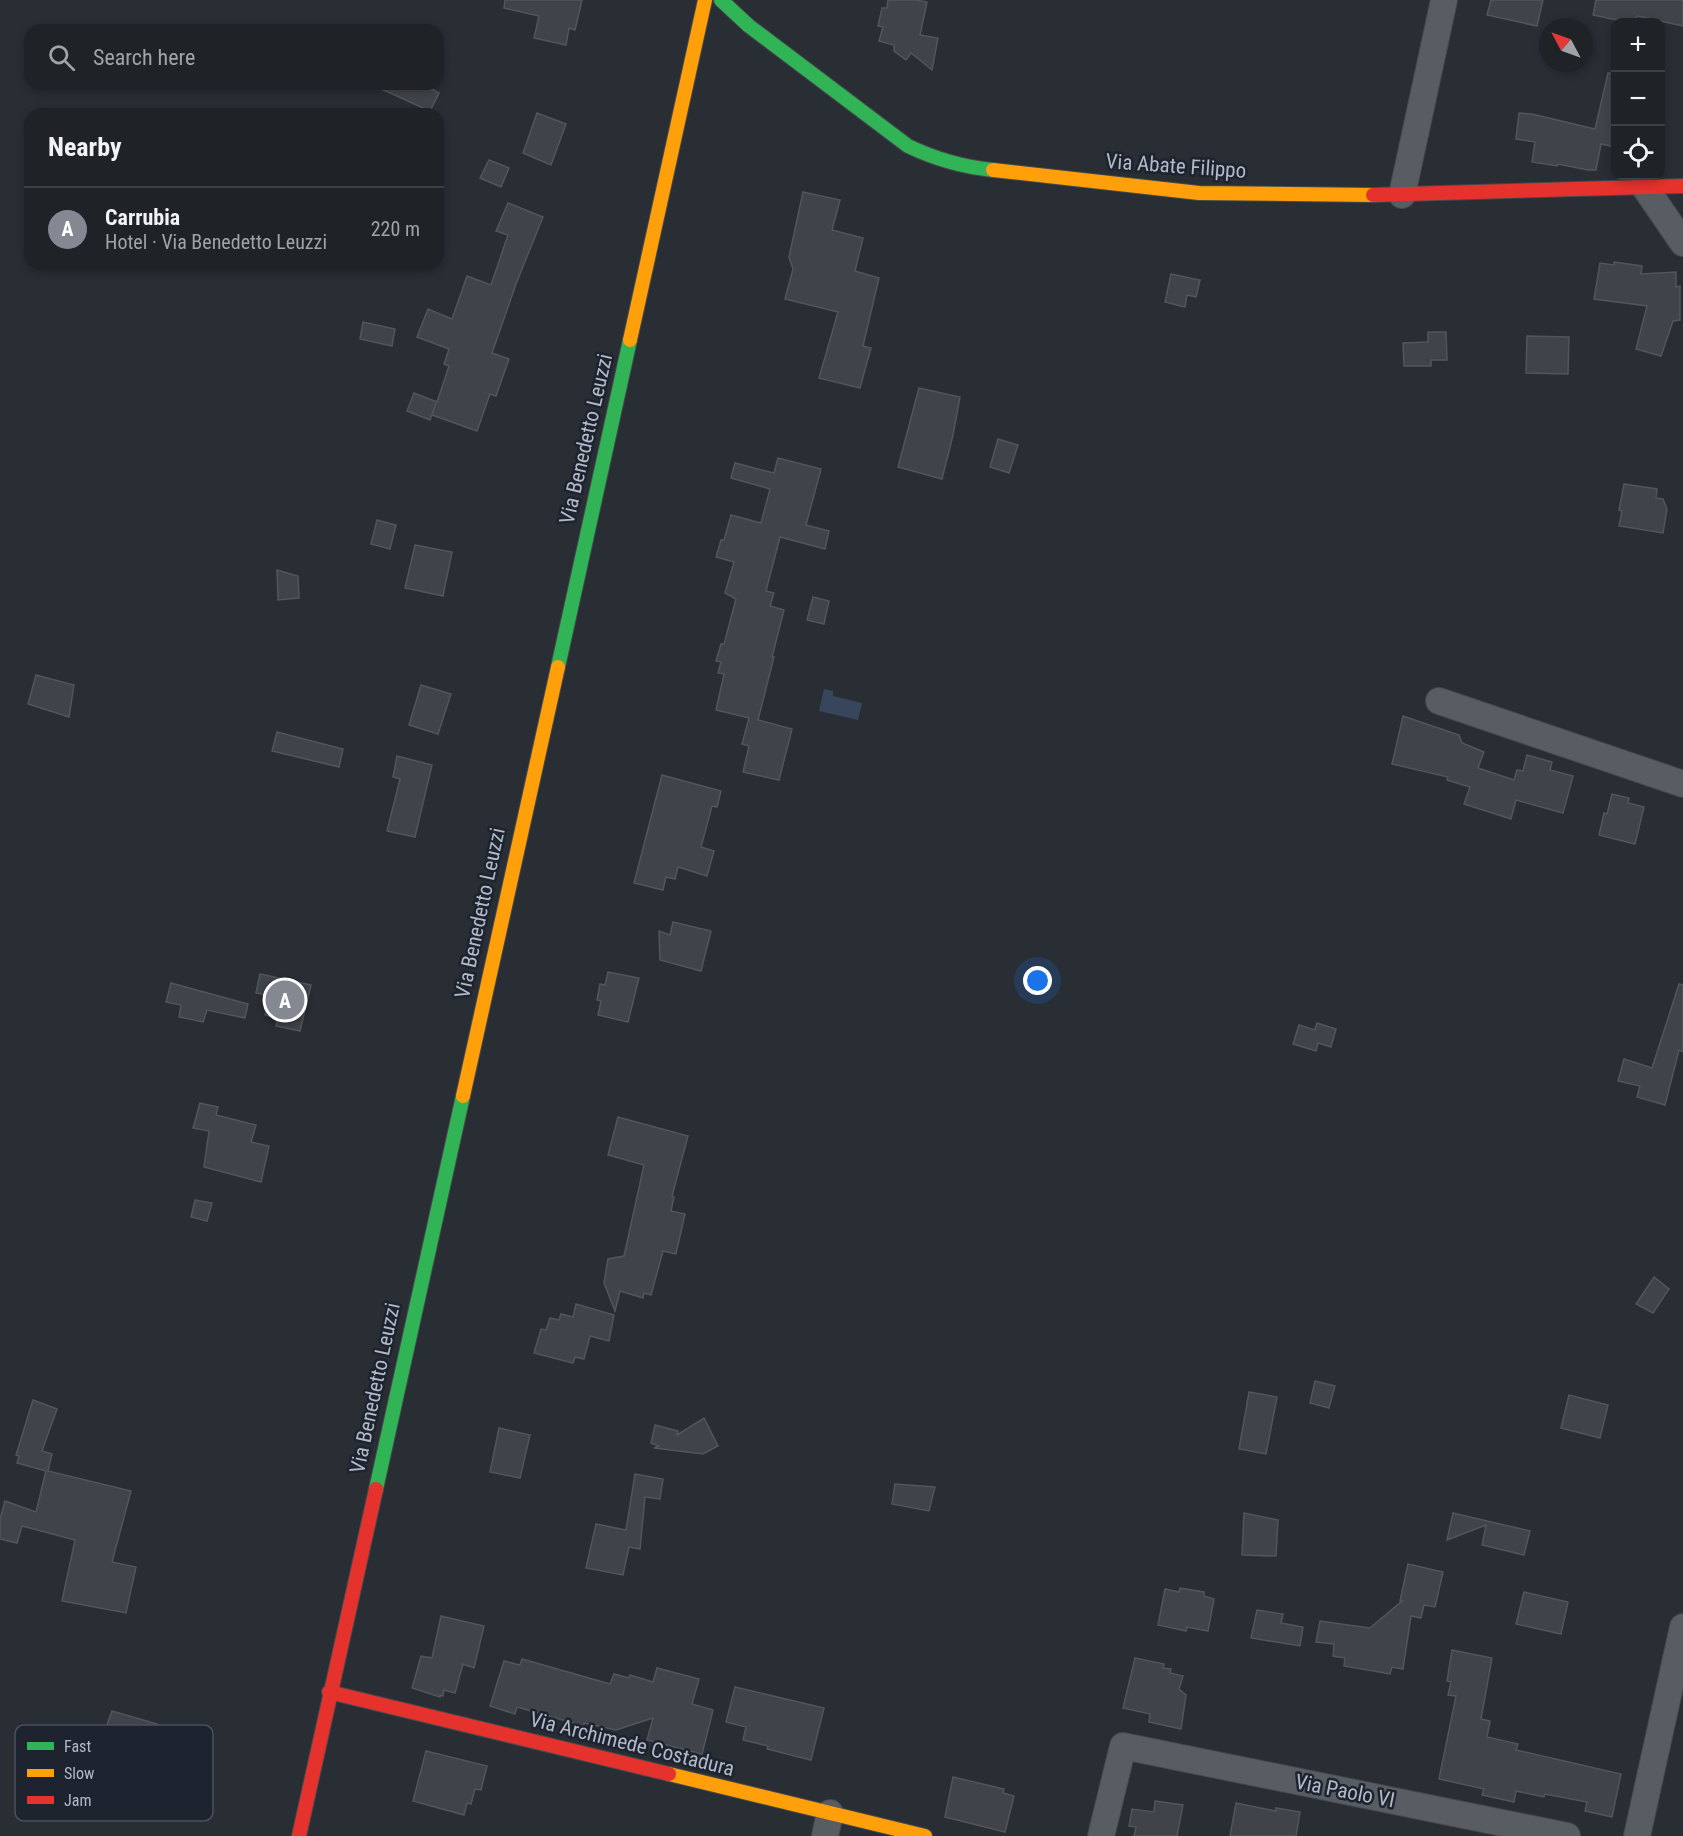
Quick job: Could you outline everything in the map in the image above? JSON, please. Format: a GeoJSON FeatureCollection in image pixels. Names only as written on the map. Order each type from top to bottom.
{"type":"FeatureCollection","features":[{"type":"Feature","properties":{"kind":"street","name":"Via Benedetto Leuzzi"},"geometry":{"type":"LineString","coordinates":[[299,1836],[705,0]]}},
{"type":"Feature","properties":{"kind":"street","name":"Via Abate Filippo"},"geometry":{"type":"LineString","coordinates":[[721,0],[749,26],[908,146],[933,158],[974,168],[1199,193],[1402,195],[1683,186]]}},
{"type":"Feature","properties":{"kind":"street"},"geometry":{"type":"LineString","coordinates":[[1402,195],[1444,0]]}},
{"type":"Feature","properties":{"kind":"street"},"geometry":{"type":"LineString","coordinates":[[1644,186],[1683,243]]}},
{"type":"Feature","properties":{"kind":"street"},"geometry":{"type":"LineString","coordinates":[[1439,701],[1683,784]]}},
{"type":"Feature","properties":{"kind":"street"},"geometry":{"type":"LineString","coordinates":[[1638,1836],[1683,1628]]}},
{"type":"Feature","properties":{"kind":"street","name":"Via Archimede Costadura"},"geometry":{"type":"LineString","coordinates":[[329,1692],[828,1825],[925,1836]]}},
{"type":"Feature","properties":{"kind":"street","name":"Via Paolo VI"},"geometry":{"type":"LineString","coordinates":[[1101,1836],[1123,1746],[1567,1836]]}},
{"type":"Feature","properties":{"kind":"water"},"geometry":{"type":"Polygon","coordinates":[[[824,689],[833,691],[833,696],[862,703],[858,720],[819,711],[824,689]]]}},
{"type":"Feature","properties":{"kind":"building"},"geometry":{"type":"Polygon","coordinates":[[[505,0],[582,0],[575,30],[569,28],[566,45],[534,38],[539,16],[504,8],[505,0]]]}},
{"type":"Feature","properties":{"kind":"building"},"geometry":{"type":"Polygon","coordinates":[[[888,0],[927,2],[920,35],[938,38],[932,70],[911,53],[906,60],[894,51],[894,45],[879,41],[883,27],[878,26],[882,8],[887,8],[888,0]]]}},
{"type":"Feature","properties":{"kind":"building"},"geometry":{"type":"Polygon","coordinates":[[[1491,0],[1543,0],[1537,26],[1487,15],[1491,0]]]}},
{"type":"Feature","properties":{"kind":"building"},"geometry":{"type":"Polygon","coordinates":[[[1596,0],[1683,0],[1683,26],[1665,22],[1665,18],[1637,16],[1636,18],[1611,19],[1593,15],[1596,0]]]}},
{"type":"Feature","properties":{"kind":"building"},"geometry":{"type":"Polygon","coordinates":[[[1608,73],[1611,73],[1611,146],[1601,144],[1596,170],[1532,162],[1535,142],[1516,139],[1519,113],[1595,129],[1608,73]]]}},
{"type":"Feature","properties":{"kind":"building"},"geometry":{"type":"Polygon","coordinates":[[[383,90],[434,90],[439,93],[432,108],[423,108],[383,90]]]}},
{"type":"Feature","properties":{"kind":"building"},"geometry":{"type":"Polygon","coordinates":[[[537,113],[566,124],[551,165],[523,153],[537,113]]]}},
{"type":"Feature","properties":{"kind":"building"},"geometry":{"type":"Polygon","coordinates":[[[489,160],[509,168],[501,187],[480,178],[489,160]]]}},
{"type":"Feature","properties":{"kind":"building"},"geometry":{"type":"Polygon","coordinates":[[[803,192],[840,200],[832,230],[863,238],[855,271],[879,278],[863,346],[871,348],[860,388],[819,378],[838,312],[785,299],[793,269],[789,257],[803,192]]]}},
{"type":"Feature","properties":{"kind":"building"},"geometry":{"type":"Polygon","coordinates":[[[508,203],[543,217],[492,353],[509,359],[496,396],[490,394],[477,431],[432,415],[436,403],[430,420],[407,411],[414,393],[437,402],[449,366],[444,364],[449,349],[417,337],[428,309],[452,319],[467,276],[491,285],[508,235],[496,231],[508,203]]]}},
{"type":"Feature","properties":{"kind":"building"},"geometry":{"type":"Polygon","coordinates":[[[1614,262],[1642,266],[1641,274],[1676,272],[1676,287],[1680,286],[1680,320],[1673,321],[1661,356],[1636,349],[1647,306],[1594,299],[1600,263],[1614,265],[1614,262]]]}},
{"type":"Feature","properties":{"kind":"building"},"geometry":{"type":"Polygon","coordinates":[[[1171,274],[1200,280],[1196,297],[1187,295],[1185,307],[1165,302],[1171,274]]]}},
{"type":"Feature","properties":{"kind":"building"},"geometry":{"type":"Polygon","coordinates":[[[363,322],[395,329],[392,346],[360,339],[363,322]]]}},
{"type":"Feature","properties":{"kind":"building"},"geometry":{"type":"Polygon","coordinates":[[[1428,332],[1446,332],[1447,360],[1431,360],[1431,366],[1404,366],[1403,343],[1428,342],[1428,332]]]}},
{"type":"Feature","properties":{"kind":"building"},"geometry":{"type":"Polygon","coordinates":[[[1527,336],[1569,337],[1568,374],[1526,373],[1527,336]]]}},
{"type":"Feature","properties":{"kind":"building"},"geometry":{"type":"Polygon","coordinates":[[[919,388],[960,397],[942,479],[898,467],[919,388]]]}},
{"type":"Feature","properties":{"kind":"building"},"geometry":{"type":"Polygon","coordinates":[[[998,439],[1018,445],[1009,473],[990,467],[998,439]]]}},
{"type":"Feature","properties":{"kind":"building"},"geometry":{"type":"Polygon","coordinates":[[[778,458],[821,469],[806,525],[829,531],[825,549],[780,537],[766,591],[774,593],[770,606],[784,610],[758,720],[792,729],[779,780],[743,772],[749,746],[742,744],[749,718],[716,710],[724,674],[718,673],[721,662],[716,661],[721,644],[724,644],[736,599],[725,593],[734,562],[716,557],[721,540],[724,540],[731,515],[761,523],[770,489],[731,478],[735,463],[774,473],[778,458]]]}},
{"type":"Feature","properties":{"kind":"building"},"geometry":{"type":"Polygon","coordinates":[[[1624,484],[1657,489],[1656,498],[1663,499],[1667,509],[1663,533],[1619,526],[1622,511],[1619,510],[1624,484]]]}},
{"type":"Feature","properties":{"kind":"building"},"geometry":{"type":"Polygon","coordinates":[[[377,520],[396,525],[390,549],[371,544],[377,520]]]}},
{"type":"Feature","properties":{"kind":"building"},"geometry":{"type":"Polygon","coordinates":[[[415,545],[452,552],[443,596],[405,588],[415,545]]]}},
{"type":"Feature","properties":{"kind":"building"},"geometry":{"type":"Polygon","coordinates":[[[277,570],[298,576],[299,598],[278,600],[277,570]]]}},
{"type":"Feature","properties":{"kind":"building"},"geometry":{"type":"Polygon","coordinates":[[[813,597],[829,601],[824,624],[807,620],[813,597]]]}},
{"type":"Feature","properties":{"kind":"building"},"geometry":{"type":"Polygon","coordinates":[[[36,675],[74,685],[69,717],[28,704],[36,675]]]}},
{"type":"Feature","properties":{"kind":"building"},"geometry":{"type":"Polygon","coordinates":[[[421,685],[451,694],[438,734],[409,725],[421,685]]]}},
{"type":"Feature","properties":{"kind":"building"},"geometry":{"type":"Polygon","coordinates":[[[1403,716],[1459,735],[1462,743],[1484,752],[1478,768],[1514,780],[1517,770],[1523,771],[1527,755],[1552,762],[1550,770],[1573,776],[1563,813],[1516,800],[1511,819],[1464,804],[1470,787],[1447,780],[1448,777],[1392,764],[1403,716]]]}},
{"type":"Feature","properties":{"kind":"building"},"geometry":{"type":"Polygon","coordinates":[[[277,732],[343,749],[339,767],[272,751],[277,732]]]}},
{"type":"Feature","properties":{"kind":"building"},"geometry":{"type":"Polygon","coordinates":[[[397,756],[432,765],[415,837],[387,831],[400,779],[393,777],[397,756]]]}},
{"type":"Feature","properties":{"kind":"building"},"geometry":{"type":"Polygon","coordinates":[[[662,775],[721,791],[717,807],[712,806],[701,847],[714,851],[707,876],[678,867],[675,879],[666,877],[663,890],[634,883],[662,775]]]}},
{"type":"Feature","properties":{"kind":"building"},"geometry":{"type":"Polygon","coordinates":[[[1612,794],[1629,798],[1628,803],[1644,807],[1635,844],[1599,835],[1604,813],[1607,814],[1612,794]]]}},
{"type":"Feature","properties":{"kind":"building"},"geometry":{"type":"Polygon","coordinates":[[[673,922],[711,931],[701,971],[660,960],[659,931],[670,935],[673,922]]]}},
{"type":"Feature","properties":{"kind":"building"},"geometry":{"type":"Polygon","coordinates":[[[608,972],[639,978],[628,1022],[598,1015],[601,1001],[597,1000],[600,984],[605,985],[608,972]]]}},
{"type":"Feature","properties":{"kind":"building"},"geometry":{"type":"Polygon","coordinates":[[[260,974],[311,985],[300,1031],[276,1026],[278,1018],[265,1015],[270,996],[256,993],[260,974]]]}},
{"type":"Feature","properties":{"kind":"building"},"geometry":{"type":"Polygon","coordinates":[[[171,983],[248,1004],[245,1018],[207,1010],[203,1022],[179,1017],[181,1005],[166,1002],[171,983]]]}},
{"type":"Feature","properties":{"kind":"building"},"geometry":{"type":"Polygon","coordinates":[[[1679,984],[1683,985],[1683,1052],[1679,1050],[1665,1105],[1637,1097],[1640,1086],[1618,1081],[1624,1059],[1652,1068],[1679,984]]]}},
{"type":"Feature","properties":{"kind":"building"},"geometry":{"type":"Polygon","coordinates":[[[1317,1023],[1336,1029],[1331,1047],[1318,1043],[1316,1051],[1293,1044],[1299,1025],[1315,1030],[1317,1023]]]}},
{"type":"Feature","properties":{"kind":"building"},"geometry":{"type":"Polygon","coordinates":[[[200,1103],[218,1107],[216,1115],[256,1125],[251,1142],[269,1146],[261,1182],[204,1167],[209,1131],[193,1128],[200,1103]]]}},
{"type":"Feature","properties":{"kind":"building"},"geometry":{"type":"Polygon","coordinates":[[[618,1117],[688,1136],[672,1196],[674,1197],[671,1211],[685,1214],[676,1254],[663,1251],[651,1295],[644,1293],[643,1298],[620,1291],[615,1311],[604,1283],[608,1259],[624,1256],[644,1165],[608,1155],[618,1117]]]}},
{"type":"Feature","properties":{"kind":"building"},"geometry":{"type":"Polygon","coordinates":[[[195,1200],[212,1203],[207,1221],[191,1217],[195,1200]]]}},
{"type":"Feature","properties":{"kind":"building"},"geometry":{"type":"Polygon","coordinates":[[[1654,1277],[1669,1289],[1653,1313],[1636,1304],[1654,1277]]]}},
{"type":"Feature","properties":{"kind":"building"},"geometry":{"type":"Polygon","coordinates":[[[576,1304],[614,1315],[609,1341],[590,1336],[584,1359],[575,1357],[573,1363],[534,1353],[541,1329],[546,1330],[550,1318],[559,1320],[561,1314],[573,1317],[576,1304]]]}},
{"type":"Feature","properties":{"kind":"building"},"geometry":{"type":"Polygon","coordinates":[[[1315,1381],[1335,1386],[1329,1408],[1310,1403],[1315,1381]]]}},
{"type":"Feature","properties":{"kind":"building"},"geometry":{"type":"Polygon","coordinates":[[[1249,1392],[1277,1397],[1266,1454],[1239,1449],[1249,1392]]]}},
{"type":"Feature","properties":{"kind":"building"},"geometry":{"type":"Polygon","coordinates":[[[1569,1395],[1608,1405],[1600,1438],[1561,1428],[1569,1395]]]}},
{"type":"Feature","properties":{"kind":"building"},"geometry":{"type":"Polygon","coordinates":[[[33,1400],[57,1409],[42,1451],[52,1454],[48,1471],[131,1491],[112,1562],[136,1567],[126,1613],[62,1601],[75,1540],[22,1526],[17,1543],[0,1539],[0,1519],[5,1501],[36,1512],[46,1471],[17,1463],[19,1456],[16,1455],[33,1400]]]}},
{"type":"Feature","properties":{"kind":"building"},"geometry":{"type":"Polygon","coordinates":[[[704,1418],[718,1446],[703,1454],[654,1448],[659,1446],[651,1443],[655,1425],[678,1431],[677,1435],[704,1418]]]}},
{"type":"Feature","properties":{"kind":"building"},"geometry":{"type":"Polygon","coordinates":[[[499,1428],[530,1435],[520,1478],[490,1472],[499,1428]]]}},
{"type":"Feature","properties":{"kind":"building"},"geometry":{"type":"Polygon","coordinates":[[[635,1474],[663,1479],[660,1499],[645,1497],[640,1549],[629,1547],[623,1575],[586,1568],[596,1524],[626,1530],[635,1474]]]}},
{"type":"Feature","properties":{"kind":"building"},"geometry":{"type":"Polygon","coordinates":[[[895,1484],[935,1487],[929,1511],[892,1504],[895,1484]]]}},
{"type":"Feature","properties":{"kind":"building"},"geometry":{"type":"Polygon","coordinates":[[[1244,1513],[1278,1520],[1276,1556],[1242,1555],[1244,1513]]]}},
{"type":"Feature","properties":{"kind":"building"},"geometry":{"type":"Polygon","coordinates":[[[1453,1513],[1530,1531],[1524,1555],[1482,1545],[1486,1525],[1447,1540],[1453,1513]]]}},
{"type":"Feature","properties":{"kind":"building"},"geometry":{"type":"Polygon","coordinates":[[[1408,1564],[1443,1572],[1435,1607],[1424,1605],[1421,1618],[1411,1616],[1403,1669],[1392,1667],[1390,1674],[1344,1666],[1345,1658],[1333,1656],[1334,1644],[1316,1642],[1320,1621],[1370,1628],[1402,1601],[1400,1601],[1408,1564]]]}},
{"type":"Feature","properties":{"kind":"building"},"geometry":{"type":"Polygon","coordinates":[[[1180,1588],[1204,1592],[1204,1596],[1214,1599],[1208,1631],[1187,1627],[1186,1631],[1158,1625],[1165,1589],[1179,1592],[1180,1588]]]}},
{"type":"Feature","properties":{"kind":"building"},"geometry":{"type":"Polygon","coordinates":[[[1524,1592],[1568,1602],[1561,1634],[1516,1624],[1524,1592]]]}},
{"type":"Feature","properties":{"kind":"building"},"geometry":{"type":"Polygon","coordinates":[[[1257,1610],[1283,1614],[1281,1623],[1303,1627],[1300,1646],[1251,1638],[1257,1610]]]}},
{"type":"Feature","properties":{"kind":"building"},"geometry":{"type":"Polygon","coordinates":[[[441,1616],[484,1626],[474,1668],[463,1664],[455,1693],[444,1690],[443,1696],[440,1695],[440,1697],[412,1688],[421,1656],[432,1658],[441,1616]]]}},
{"type":"Feature","properties":{"kind":"building"},"geometry":{"type":"Polygon","coordinates":[[[1452,1650],[1492,1658],[1481,1719],[1490,1721],[1487,1737],[1518,1744],[1516,1750],[1621,1774],[1612,1817],[1585,1811],[1587,1802],[1516,1791],[1514,1802],[1482,1795],[1484,1789],[1439,1779],[1456,1696],[1448,1695],[1451,1682],[1447,1681],[1452,1650]]]}},
{"type":"Feature","properties":{"kind":"building"},"geometry":{"type":"Polygon","coordinates":[[[1135,1658],[1164,1664],[1163,1668],[1171,1669],[1170,1673],[1183,1676],[1179,1689],[1186,1695],[1181,1729],[1149,1722],[1150,1714],[1123,1708],[1135,1658]]]}},
{"type":"Feature","properties":{"kind":"building"},"geometry":{"type":"Polygon","coordinates":[[[522,1659],[610,1684],[614,1674],[629,1678],[630,1675],[653,1682],[657,1668],[699,1679],[692,1704],[713,1710],[702,1754],[647,1740],[653,1718],[616,1730],[584,1723],[584,1726],[517,1707],[515,1714],[490,1706],[504,1661],[520,1665],[522,1659]]]}},
{"type":"Feature","properties":{"kind":"building"},"geometry":{"type":"Polygon","coordinates":[[[735,1687],[824,1708],[811,1760],[767,1749],[768,1746],[743,1740],[746,1727],[726,1722],[735,1687]]]}},
{"type":"Feature","properties":{"kind":"building"},"geometry":{"type":"Polygon","coordinates":[[[112,1711],[157,1724],[157,1725],[107,1725],[112,1711]]]}},
{"type":"Feature","properties":{"kind":"building"},"geometry":{"type":"Polygon","coordinates":[[[426,1751],[487,1766],[481,1790],[475,1789],[471,1804],[467,1803],[464,1815],[413,1801],[426,1751]]]}},
{"type":"Feature","properties":{"kind":"building"},"geometry":{"type":"Polygon","coordinates":[[[953,1777],[1004,1789],[1003,1793],[1014,1796],[1005,1832],[945,1817],[953,1777]]]}},
{"type":"Feature","properties":{"kind":"building"},"geometry":{"type":"Polygon","coordinates":[[[1155,1801],[1183,1805],[1177,1836],[1134,1836],[1136,1827],[1129,1826],[1132,1809],[1154,1812],[1155,1801]]]}},
{"type":"Feature","properties":{"kind":"building"},"geometry":{"type":"Polygon","coordinates":[[[1236,1803],[1276,1811],[1276,1808],[1300,1812],[1296,1836],[1230,1836],[1236,1803]]]}},
{"type":"Feature","properties":{"kind":"traffic: fast"},"geometry":{"type":"LineString","coordinates":[[721,0],[749,26],[908,146],[949,162],[993,170]]}},
{"type":"Feature","properties":{"kind":"traffic: fast"},"geometry":{"type":"LineString","coordinates":[[558,667],[630,340]]}},
{"type":"Feature","properties":{"kind":"traffic: fast"},"geometry":{"type":"LineString","coordinates":[[376,1489],[463,1096]]}},
{"type":"Feature","properties":{"kind":"traffic: slow"},"geometry":{"type":"LineString","coordinates":[[630,340],[705,0]]}},
{"type":"Feature","properties":{"kind":"traffic: slow"},"geometry":{"type":"LineString","coordinates":[[993,170],[1199,193],[1373,195]]}},
{"type":"Feature","properties":{"kind":"traffic: slow"},"geometry":{"type":"LineString","coordinates":[[463,1096],[558,667]]}},
{"type":"Feature","properties":{"kind":"traffic: slow"},"geometry":{"type":"LineString","coordinates":[[669,1774],[925,1836]]}},
{"type":"Feature","properties":{"kind":"traffic: jam"},"geometry":{"type":"LineString","coordinates":[[1373,195],[1683,186]]}},
{"type":"Feature","properties":{"kind":"traffic: jam"},"geometry":{"type":"LineString","coordinates":[[299,1836],[376,1489]]}},
{"type":"Feature","properties":{"kind":"traffic: jam"},"geometry":{"type":"LineString","coordinates":[[329,1692],[669,1774]]}},
{"type":"Feature","properties":{"kind":"place","name":"Carrubia"},"geometry":{"type":"Point","coordinates":[285,1000]}}]}
